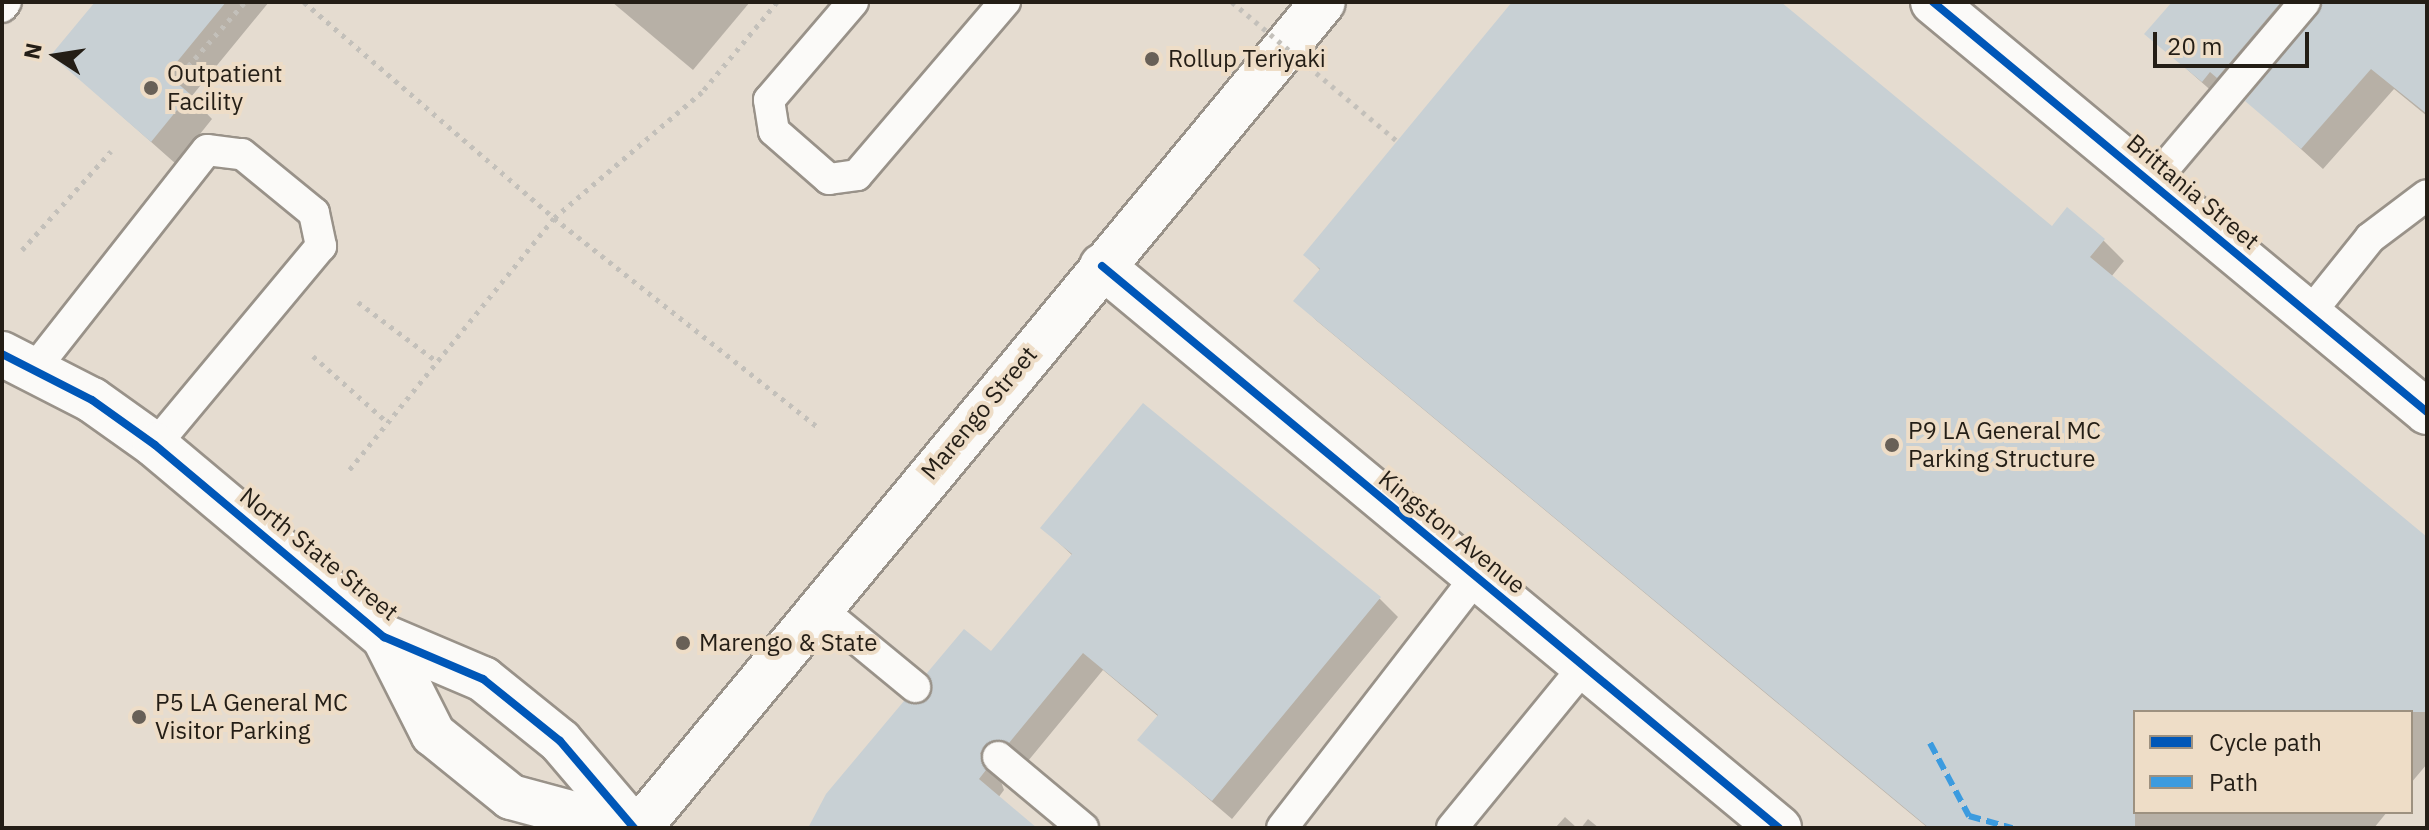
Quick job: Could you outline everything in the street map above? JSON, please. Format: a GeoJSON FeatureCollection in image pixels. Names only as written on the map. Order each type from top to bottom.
{"type":"FeatureCollection","features":[{"type":"Feature","properties":{"kind":"street","name":"Marengo Street"},"geometry":{"type":"LineString","coordinates":[[637,828],[1323,2]]}},
{"type":"Feature","properties":{"kind":"street","name":"Brittania Street"},"geometry":{"type":"LineString","coordinates":[[1945,6],[2427,412]]}},
{"type":"Feature","properties":{"kind":"street","name":"Kingston Avenue"},"geometry":{"type":"LineString","coordinates":[[1102,266],[1779,828]]}},
{"type":"Feature","properties":{"kind":"street","name":"North State Street"},"geometry":{"type":"LineString","coordinates":[[19,361],[155,445],[384,637],[483,679],[560,741],[637,828]]}},
{"type":"Feature","properties":{"kind":"street","name":"North State Street"},"geometry":{"type":"LineString","coordinates":[[384,637],[433,734],[511,797],[626,828]]}},
{"type":"Feature","properties":{"kind":"lane"},"geometry":{"type":"LineString","coordinates":[[2,7],[6,2]]}},
{"type":"Feature","properties":{"kind":"lane"},"geometry":{"type":"LineString","coordinates":[[853,2],[769,100],[774,131],[829,179],[857,175],[1005,2]]}},
{"type":"Feature","properties":{"kind":"lane"},"geometry":{"type":"LineString","coordinates":[[2152,183],[2305,2]]}},
{"type":"Feature","properties":{"kind":"lane"},"geometry":{"type":"LineString","coordinates":[[19,361],[207,150],[242,154],[314,213],[321,246],[155,445]]}},
{"type":"Feature","properties":{"kind":"lane"},"geometry":{"type":"LineString","coordinates":[[2310,313],[2370,238],[2427,195]]}},
{"type":"Feature","properties":{"kind":"lane"},"geometry":{"type":"LineString","coordinates":[[1282,828],[1475,578]]}},
{"type":"Feature","properties":{"kind":"lane"},"geometry":{"type":"LineString","coordinates":[[818,607],[915,687]]}},
{"type":"Feature","properties":{"kind":"lane"},"geometry":{"type":"LineString","coordinates":[[1452,828],[1584,667]]}},
{"type":"Feature","properties":{"kind":"lane"},"geometry":{"type":"LineString","coordinates":[[998,757],[1083,828]]}},
{"type":"Feature","properties":{"kind":"path"},"geometry":{"type":"LineString","coordinates":[[175,81],[245,2]]}},
{"type":"Feature","properties":{"kind":"path"},"geometry":{"type":"LineString","coordinates":[[304,2],[554,218],[819,428]]}},
{"type":"Feature","properties":{"kind":"path"},"geometry":{"type":"LineString","coordinates":[[347,473],[435,360],[554,218],[702,92],[777,2]]}},
{"type":"Feature","properties":{"kind":"path"},"geometry":{"type":"LineString","coordinates":[[1232,2],[1397,141]]}},
{"type":"Feature","properties":{"kind":"path"},"geometry":{"type":"LineString","coordinates":[[22,250],[111,151]]}},
{"type":"Feature","properties":{"kind":"path"},"geometry":{"type":"LineString","coordinates":[[358,302],[435,360]]}},
{"type":"Feature","properties":{"kind":"path"},"geometry":{"type":"LineString","coordinates":[[313,356],[387,422]]}},
{"type":"Feature","properties":{"kind":"building"},"geometry":{"type":"Polygon","coordinates":[[[95,2],[226,2],[167,74],[190,94],[151,142],[51,55],[95,2]]]}},
{"type":"Feature","properties":{"kind":"building","name":"P9 LA General MC Parking Structure"},"geometry":{"type":"Polygon","coordinates":[[[1512,2],[1781,2],[2052,226],[2067,207],[2105,239],[2090,257],[2427,537],[2427,712],[2133,710],[2135,828],[1929,828],[1293,301],[1320,269],[1303,255],[1512,2]]]}},
{"type":"Feature","properties":{"kind":"building"},"geometry":{"type":"Polygon","coordinates":[[[2172,2],[2281,2],[2217,78],[2210,72],[2202,82],[2144,34],[2172,2]]]}},
{"type":"Feature","properties":{"kind":"building"},"geometry":{"type":"Polygon","coordinates":[[[2323,2],[2427,2],[2427,114],[2371,69],[2301,149],[2245,101],[2323,2]]]}},
{"type":"Feature","properties":{"kind":"building"},"geometry":{"type":"Polygon","coordinates":[[[1143,403],[1381,597],[1212,801],[1137,740],[1158,715],[1083,653],[1009,743],[993,740],[980,753],[986,770],[979,779],[1037,828],[808,828],[826,794],[904,701],[929,698],[927,673],[964,629],[991,651],[1072,554],[1040,528],[1143,403]]]}},
{"type":"Feature","properties":{"kind":"marked path"},"geometry":{"type":"LineString","coordinates":[[1930,743],[1969,816],[2012,828]]}},
{"type":"Feature","properties":{"kind":"cycle path"},"geometry":{"type":"LineString","coordinates":[[1933,2],[2427,412]]}},
{"type":"Feature","properties":{"kind":"cycle path"},"geometry":{"type":"LineString","coordinates":[[1102,266],[1779,828]]}},
{"type":"Feature","properties":{"kind":"cycle path"},"geometry":{"type":"LineString","coordinates":[[2,354],[92,400],[155,445],[384,637],[483,679],[560,741],[634,828]]}},
{"type":"Feature","properties":{"kind":"place","name":"Rollup Teriyaki"},"geometry":{"type":"Point","coordinates":[1152,59]}},
{"type":"Feature","properties":{"kind":"place","name":"Outpatient Facility"},"geometry":{"type":"Point","coordinates":[151,88]}},
{"type":"Feature","properties":{"kind":"place","name":"P9 LA General MC Parking Structure"},"geometry":{"type":"Point","coordinates":[1892,445]}},
{"type":"Feature","properties":{"kind":"place","name":"Marengo & State"},"geometry":{"type":"Point","coordinates":[683,643]}},
{"type":"Feature","properties":{"kind":"place","name":"P5 LA General MC Visitor Parking"},"geometry":{"type":"Point","coordinates":[139,717]}}]}
